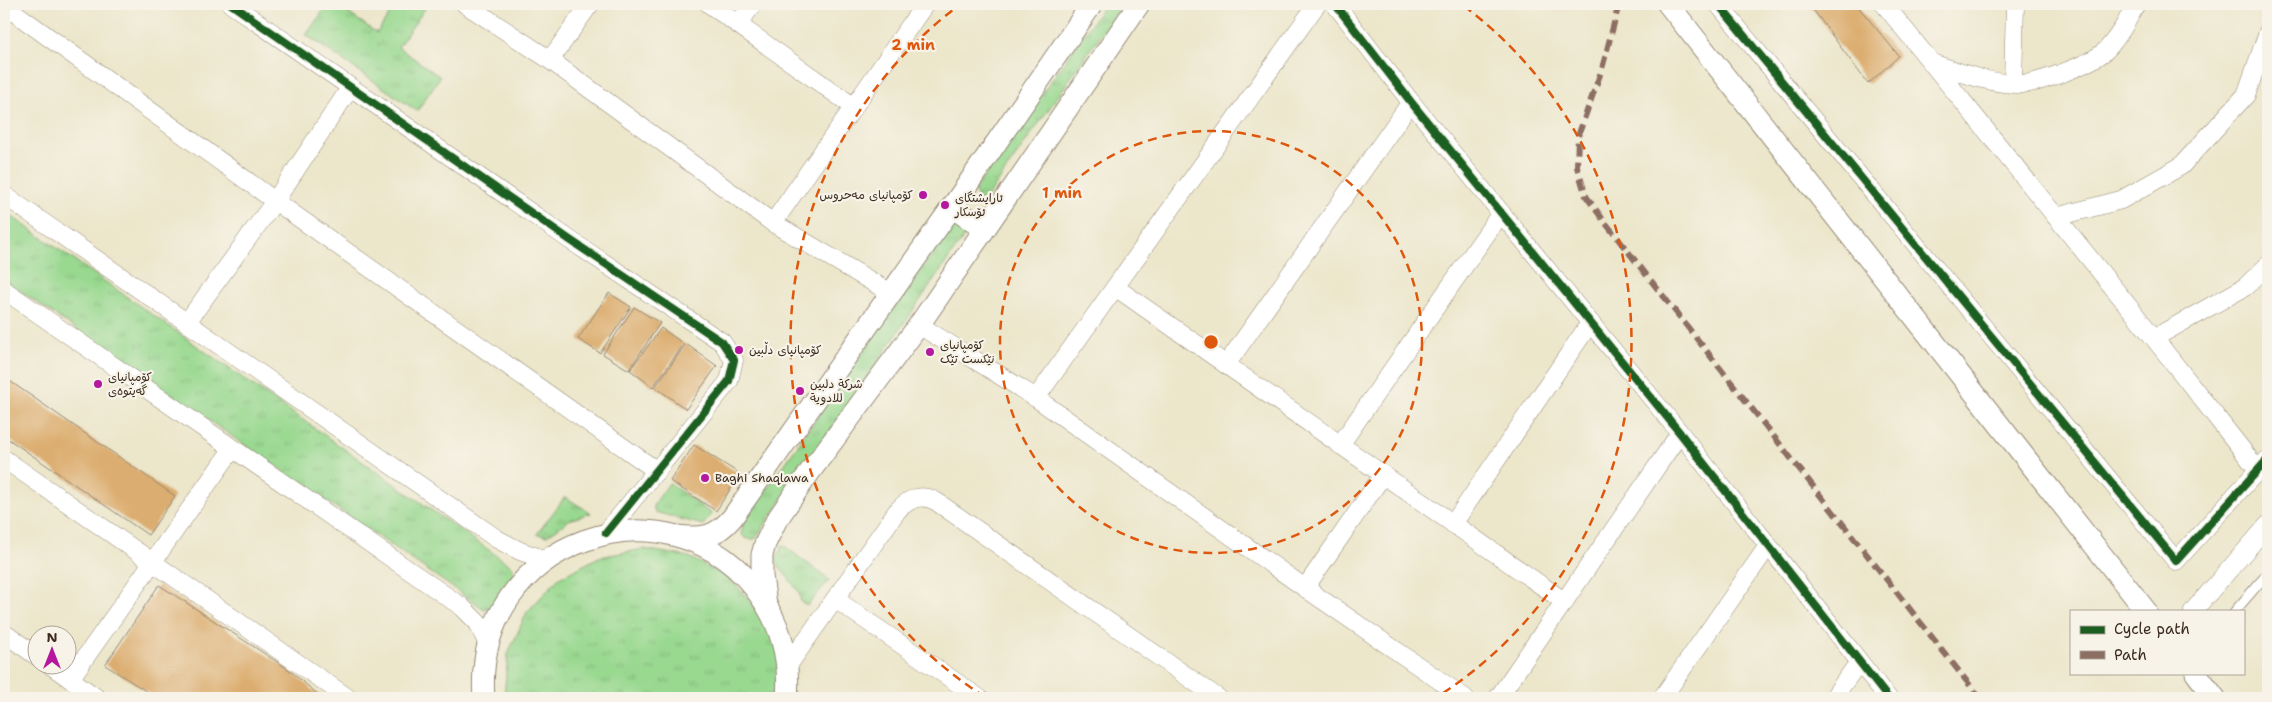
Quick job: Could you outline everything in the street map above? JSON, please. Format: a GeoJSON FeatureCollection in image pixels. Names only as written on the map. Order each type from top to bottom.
{"type":"FeatureCollection","features":[{"type":"Feature","properties":{"kind":"street"},"geometry":{"type":"LineString","coordinates":[[231,4],[570,240],[722,342],[734,360],[729,381],[606,533]]}},
{"type":"Feature","properties":{"kind":"street"},"geometry":{"type":"LineString","coordinates":[[465,4],[550,60],[773,223],[891,293]]}},
{"type":"Feature","properties":{"kind":"street"},"geometry":{"type":"LineString","coordinates":[[550,60],[590,4]]}},
{"type":"Feature","properties":{"kind":"street"},"geometry":{"type":"LineString","coordinates":[[709,4],[854,107]]}},
{"type":"Feature","properties":{"kind":"street"},"geometry":{"type":"LineString","coordinates":[[738,24],[752,4]]}},
{"type":"Feature","properties":{"kind":"street"},"geometry":{"type":"LineString","coordinates":[[773,223],[925,4]]}},
{"type":"Feature","properties":{"kind":"street"},"geometry":{"type":"LineString","coordinates":[[484,698],[484,664],[488,645],[505,603],[523,580],[546,560],[580,541],[606,533],[642,531],[695,538],[710,536],[722,530],[728,524],[952,207],[1092,4]]}},
{"type":"Feature","properties":{"kind":"street"},"geometry":{"type":"LineString","coordinates":[[766,605],[762,583],[762,561],[765,544],[773,527],[809,473],[919,325],[1140,4]]}},
{"type":"Feature","properties":{"kind":"street"},"geometry":{"type":"LineString","coordinates":[[1036,398],[1317,4]]}},
{"type":"Feature","properties":{"kind":"street"},"geometry":{"type":"LineString","coordinates":[[1335,4],[1411,102],[1680,433],[1888,698]]}},
{"type":"Feature","properties":{"kind":"street"},"geometry":{"type":"LineString","coordinates":[[1668,4],[2145,610]]}},
{"type":"Feature","properties":{"kind":"street"},"geometry":{"type":"LineString","coordinates":[[1718,4],[2176,561],[2263,465],[2154,338],[1884,4]]}},
{"type":"Feature","properties":{"kind":"street"},"geometry":{"type":"LineString","coordinates":[[2013,83],[2014,4]]}},
{"type":"Feature","properties":{"kind":"street"},"geometry":{"type":"LineString","coordinates":[[1932,63],[1978,78],[2022,84],[2065,72],[2104,52],[2128,19],[2136,4]]}},
{"type":"Feature","properties":{"kind":"street"},"geometry":{"type":"LineString","coordinates":[[4,5],[275,201],[657,471]]}},
{"type":"Feature","properties":{"kind":"street"},"geometry":{"type":"LineString","coordinates":[[2056,217],[2121,200],[2181,166],[2246,95],[2268,32]]}},
{"type":"Feature","properties":{"kind":"street"},"geometry":{"type":"LineString","coordinates":[[187,322],[275,201],[350,88]]}},
{"type":"Feature","properties":{"kind":"street"},"geometry":{"type":"LineString","coordinates":[[1226,365],[1411,102]]}},
{"type":"Feature","properties":{"kind":"street"},"geometry":{"type":"LineString","coordinates":[[4,195],[497,539],[520,551],[546,560]]}},
{"type":"Feature","properties":{"kind":"street"},"geometry":{"type":"LineString","coordinates":[[952,207],[984,229]]}},
{"type":"Feature","properties":{"kind":"street"},"geometry":{"type":"LineString","coordinates":[[1340,445],[1501,213]]}},
{"type":"Feature","properties":{"kind":"street"},"geometry":{"type":"LineString","coordinates":[[2154,338],[2245,287],[2268,265]]}},
{"type":"Feature","properties":{"kind":"street"},"geometry":{"type":"LineString","coordinates":[[1116,288],[1565,602]]}},
{"type":"Feature","properties":{"kind":"street"},"geometry":{"type":"LineString","coordinates":[[4,290],[462,607],[478,623],[488,645]]}},
{"type":"Feature","properties":{"kind":"street"},"geometry":{"type":"LineString","coordinates":[[1453,524],[1590,323]]}},
{"type":"Feature","properties":{"kind":"street"},"geometry":{"type":"LineString","coordinates":[[919,325],[1036,398],[1305,588],[1465,698]]}},
{"type":"Feature","properties":{"kind":"street"},"geometry":{"type":"LineString","coordinates":[[1498,698],[1680,433]]}},
{"type":"Feature","properties":{"kind":"street"},"geometry":{"type":"LineString","coordinates":[[70,679],[232,448]]}},
{"type":"Feature","properties":{"kind":"street"},"geometry":{"type":"LineString","coordinates":[[4,458],[348,698]]}},
{"type":"Feature","properties":{"kind":"street"},"geometry":{"type":"LineString","coordinates":[[1305,588],[1383,475]]}},
{"type":"Feature","properties":{"kind":"street"},"geometry":{"type":"LineString","coordinates":[[787,668],[901,506],[917,498],[929,498],[1218,698]]}},
{"type":"Feature","properties":{"kind":"street"},"geometry":{"type":"LineString","coordinates":[[2194,610],[2268,525]]}},
{"type":"Feature","properties":{"kind":"street"},"geometry":{"type":"LineString","coordinates":[[677,536],[712,551],[728,562],[749,582],[766,605],[779,632],[787,668],[787,698]]}},
{"type":"Feature","properties":{"kind":"street"},"geometry":{"type":"LineString","coordinates":[[1662,698],[1768,546]]}},
{"type":"Feature","properties":{"kind":"street"},"geometry":{"type":"LineString","coordinates":[[835,598],[979,698]]}},
{"type":"Feature","properties":{"kind":"street"},"geometry":{"type":"LineString","coordinates":[[4,633],[28,650]]}},
{"type":"Feature","properties":{"kind":"street"},"geometry":{"type":"LineString","coordinates":[[1833,698],[1859,662]]}},
{"type":"Feature","properties":{"kind":"street"},"geometry":{"type":"LineString","coordinates":[[63,674],[97,698]]}},
{"type":"Feature","properties":{"kind":"street"},"geometry":{"type":"LineString","coordinates":[[2197,674],[2215,698]]}},
{"type":"Feature","properties":{"kind":"lane"},"geometry":{"type":"LineString","coordinates":[[2236,610],[2268,573]]}},
{"type":"Feature","properties":{"kind":"green space"},"geometry":{"type":"Polygon","coordinates":[[[328,4],[335,4],[377,33],[396,4],[428,4],[398,47],[440,77],[417,111],[306,35],[328,4]]]}},
{"type":"Feature","properties":{"kind":"green space"},"geometry":{"type":"Polygon","coordinates":[[[1105,4],[1122,4],[984,202],[980,201],[974,191],[1105,4]]]}},
{"type":"Feature","properties":{"kind":"green space"},"geometry":{"type":"Polygon","coordinates":[[[4,211],[513,567],[513,574],[501,589],[491,608],[484,609],[4,280],[4,211]]]}},
{"type":"Feature","properties":{"kind":"green space"},"geometry":{"type":"Polygon","coordinates":[[[958,224],[965,229],[965,235],[755,539],[746,538],[742,535],[742,529],[749,514],[952,226],[958,224]]]}},
{"type":"Feature","properties":{"kind":"green space"},"geometry":{"type":"Polygon","coordinates":[[[669,483],[712,514],[703,525],[655,512],[653,506],[669,483]]]}},
{"type":"Feature","properties":{"kind":"green space"},"geometry":{"type":"Polygon","coordinates":[[[565,497],[591,513],[569,520],[547,536],[537,534],[565,497]]]}},
{"type":"Feature","properties":{"kind":"green space"},"geometry":{"type":"Polygon","coordinates":[[[783,545],[829,580],[807,606],[801,602],[799,592],[775,561],[783,545]]]}},
{"type":"Feature","properties":{"kind":"green space"},"geometry":{"type":"Polygon","coordinates":[[[644,549],[689,557],[730,579],[761,612],[779,653],[783,698],[504,698],[508,654],[527,612],[559,578],[599,557],[644,549]]]}},
{"type":"Feature","properties":{"kind":"building"},"geometry":{"type":"Polygon","coordinates":[[[1809,4],[1856,4],[1899,56],[1868,84],[1809,4]]]}},
{"type":"Feature","properties":{"kind":"building"},"geometry":{"type":"Polygon","coordinates":[[[609,293],[631,307],[600,353],[578,339],[609,293]]]}},
{"type":"Feature","properties":{"kind":"building"},"geometry":{"type":"Polygon","coordinates":[[[634,307],[660,323],[629,370],[603,354],[634,307]]]}},
{"type":"Feature","properties":{"kind":"building"},"geometry":{"type":"Polygon","coordinates":[[[661,328],[684,344],[653,387],[630,370],[661,328]]]}},
{"type":"Feature","properties":{"kind":"building"},"geometry":{"type":"Polygon","coordinates":[[[686,344],[717,366],[686,409],[655,387],[686,344]]]}},
{"type":"Feature","properties":{"kind":"building"},"geometry":{"type":"Polygon","coordinates":[[[4,377],[175,496],[148,535],[4,436],[4,377]]]}},
{"type":"Feature","properties":{"kind":"building","name":"Baghi Shaqlawa"},"geometry":{"type":"Polygon","coordinates":[[[694,445],[740,474],[716,511],[670,481],[694,445]]]}},
{"type":"Feature","properties":{"kind":"building"},"geometry":{"type":"Polygon","coordinates":[[[159,585],[288,669],[322,698],[268,698],[272,692],[267,698],[157,698],[105,665],[159,585]]]}},
{"type":"Feature","properties":{"kind":"marked path"},"geometry":{"type":"LineString","coordinates":[[1619,4],[1602,69],[1578,136],[1577,167],[1586,196],[1980,698]]}},
{"type":"Feature","properties":{"kind":"cycle path"},"geometry":{"type":"LineString","coordinates":[[231,4],[570,240],[722,342],[734,360],[729,381],[606,533]]}},
{"type":"Feature","properties":{"kind":"cycle path"},"geometry":{"type":"LineString","coordinates":[[1335,4],[1411,102],[1680,433],[1888,698]]}},
{"type":"Feature","properties":{"kind":"cycle path"},"geometry":{"type":"LineString","coordinates":[[1718,4],[2176,561],[2268,459]]}},
{"type":"Feature","properties":{"kind":"place","name":"کۆمپانیای مەحروس"},"geometry":{"type":"Point","coordinates":[923,195]}},
{"type":"Feature","properties":{"kind":"place","name":"ئارایشتگای ئۆسکار"},"geometry":{"type":"Point","coordinates":[945,205]}},
{"type":"Feature","properties":{"kind":"place","name":"کۆمپانیای دڵبین"},"geometry":{"type":"Point","coordinates":[739,350]}},
{"type":"Feature","properties":{"kind":"place","name":"کۆمپانیای نێکست تێک"},"geometry":{"type":"Point","coordinates":[930,352]}},
{"type":"Feature","properties":{"kind":"place","name":"کۆمپانیای گەیتوەی"},"geometry":{"type":"Point","coordinates":[98,384]}},
{"type":"Feature","properties":{"kind":"place","name":"شركة دلبين للادوية"},"geometry":{"type":"Point","coordinates":[800,391]}},
{"type":"Feature","properties":{"kind":"place","name":"Baghi Shaqlawa"},"geometry":{"type":"Point","coordinates":[705,478]}}]}
